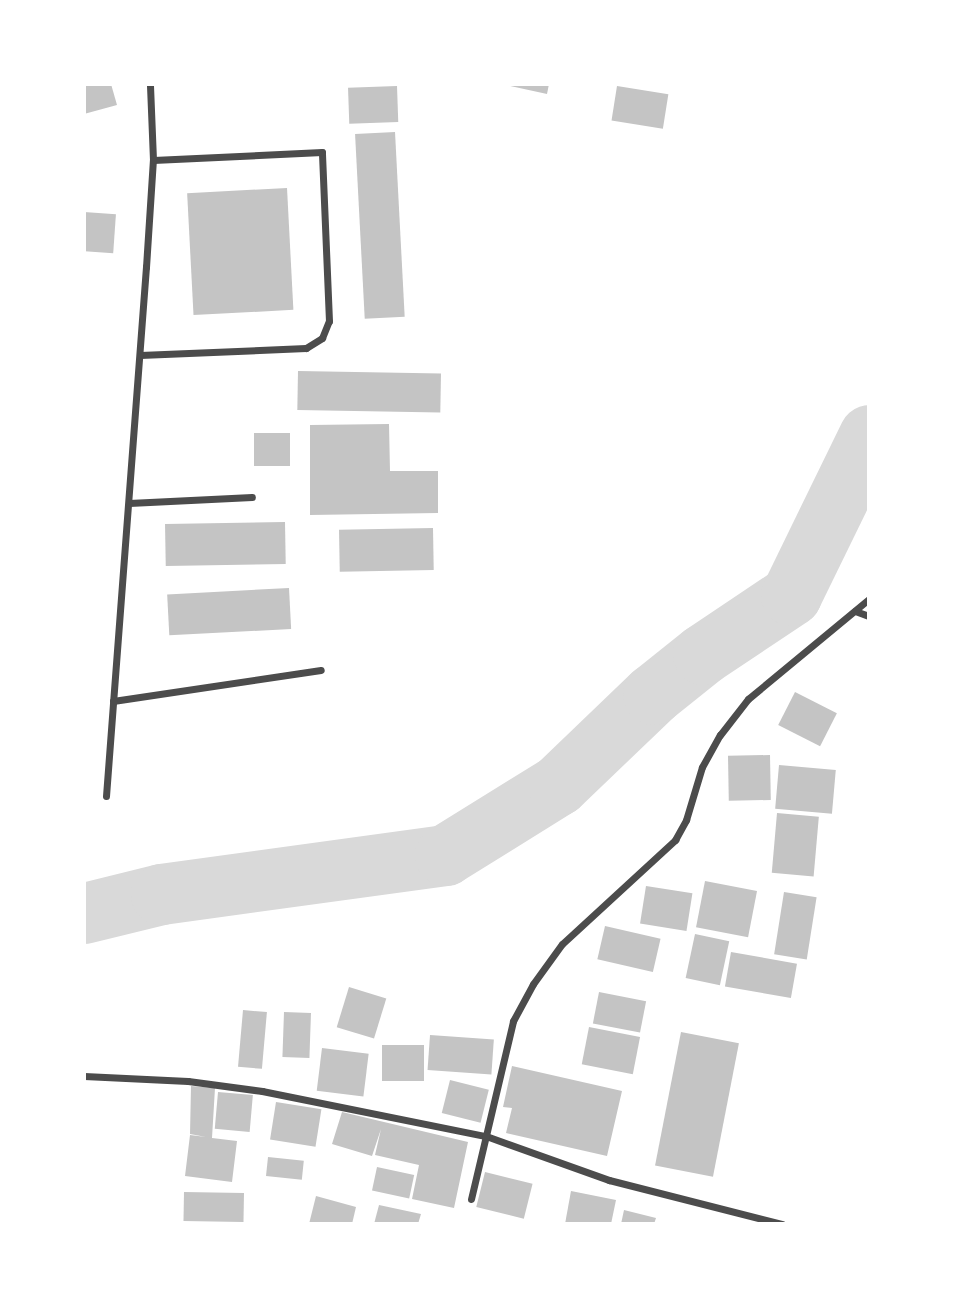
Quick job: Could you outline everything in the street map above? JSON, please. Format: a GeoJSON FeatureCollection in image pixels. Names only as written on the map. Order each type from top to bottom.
{"type":"FeatureCollection","features":[{"type":"Feature","properties":{"kind":"street"},"geometry":{"type":"LineString","coordinates":[[106,796],[153,160],[150,84]]}},
{"type":"Feature","properties":{"kind":"street"},"geometry":{"type":"LineString","coordinates":[[140,355],[306,348],[322,338],[329,321],[322,152],[153,160]]}},
{"type":"Feature","properties":{"kind":"street"},"geometry":{"type":"LineString","coordinates":[[128,503],[252,497]]}},
{"type":"Feature","properties":{"kind":"street"},"geometry":{"type":"LineString","coordinates":[[471,1199],[513,1021],[533,985],[562,944],[675,840],[686,820],[702,767],[720,735],[748,699],[869,599]]}},
{"type":"Feature","properties":{"kind":"street"},"geometry":{"type":"LineString","coordinates":[[855,611],[869,617]]}},
{"type":"Feature","properties":{"kind":"street"},"geometry":{"type":"LineString","coordinates":[[113,702],[321,670]]}},
{"type":"Feature","properties":{"kind":"street"},"geometry":{"type":"LineString","coordinates":[[84,1076],[188,1081],[261,1091],[486,1136],[609,1180],[782,1224]]}},
{"type":"Feature","properties":{"kind":"building"},"geometry":{"type":"Polygon","coordinates":[[[84,84],[111,84],[117,105],[84,114],[84,84]]]}},
{"type":"Feature","properties":{"kind":"building"},"geometry":{"type":"Polygon","coordinates":[[[501,84],[549,84],[547,94],[501,84]]]}},
{"type":"Feature","properties":{"kind":"building"},"geometry":{"type":"Polygon","coordinates":[[[397,86],[398,122],[349,124],[348,88],[397,86]]]}},
{"type":"Feature","properties":{"kind":"building"},"geometry":{"type":"Polygon","coordinates":[[[617,86],[668,94],[663,129],[612,121],[617,86]]]}},
{"type":"Feature","properties":{"kind":"building"},"geometry":{"type":"Polygon","coordinates":[[[395,132],[405,317],[365,319],[355,134],[395,132]]]}},
{"type":"Feature","properties":{"kind":"building"},"geometry":{"type":"Polygon","coordinates":[[[287,188],[293,310],[194,315],[187,193],[287,188]]]}},
{"type":"Feature","properties":{"kind":"building"},"geometry":{"type":"Polygon","coordinates":[[[84,212],[116,214],[113,253],[84,251],[84,212]]]}},
{"type":"Feature","properties":{"kind":"building"},"geometry":{"type":"Polygon","coordinates":[[[298,371],[441,373],[440,412],[297,410],[298,371]]]}},
{"type":"Feature","properties":{"kind":"building"},"geometry":{"type":"Polygon","coordinates":[[[389,424],[390,471],[438,471],[438,513],[310,515],[310,425],[389,424]]]}},
{"type":"Feature","properties":{"kind":"building"},"geometry":{"type":"Polygon","coordinates":[[[254,433],[290,433],[290,466],[254,466],[254,433]]]}},
{"type":"Feature","properties":{"kind":"building"},"geometry":{"type":"Polygon","coordinates":[[[285,522],[286,564],[166,566],[165,524],[285,522]]]}},
{"type":"Feature","properties":{"kind":"building"},"geometry":{"type":"Polygon","coordinates":[[[433,528],[434,570],[340,572],[339,530],[433,528]]]}},
{"type":"Feature","properties":{"kind":"building"},"geometry":{"type":"Polygon","coordinates":[[[289,588],[291,629],[169,635],[167,594],[289,588]]]}},
{"type":"Feature","properties":{"kind":"building"},"geometry":{"type":"Polygon","coordinates":[[[795,692],[837,713],[820,746],[778,725],[795,692]]]}},
{"type":"Feature","properties":{"kind":"building"},"geometry":{"type":"Polygon","coordinates":[[[770,755],[771,800],[729,801],[728,756],[770,755]]]}},
{"type":"Feature","properties":{"kind":"building"},"geometry":{"type":"Polygon","coordinates":[[[779,765],[836,770],[832,814],[775,809],[779,765]]]}},
{"type":"Feature","properties":{"kind":"building"},"geometry":{"type":"Polygon","coordinates":[[[777,813],[819,817],[814,876],[772,873],[777,813]]]}},
{"type":"Feature","properties":{"kind":"building"},"geometry":{"type":"Polygon","coordinates":[[[705,881],[757,891],[748,937],[696,927],[705,881]]]}},
{"type":"Feature","properties":{"kind":"building"},"geometry":{"type":"Polygon","coordinates":[[[646,886],[692,893],[686,931],[640,924],[646,886]]]}},
{"type":"Feature","properties":{"kind":"building"},"geometry":{"type":"Polygon","coordinates":[[[784,892],[817,897],[807,959],[774,954],[784,892]]]}},
{"type":"Feature","properties":{"kind":"building"},"geometry":{"type":"Polygon","coordinates":[[[605,926],[661,939],[653,972],[597,959],[605,926]]]}},
{"type":"Feature","properties":{"kind":"building"},"geometry":{"type":"Polygon","coordinates":[[[695,934],[729,941],[720,985],[686,978],[695,934]]]}},
{"type":"Feature","properties":{"kind":"building"},"geometry":{"type":"Polygon","coordinates":[[[731,952],[797,964],[791,998],[725,986],[731,952]]]}},
{"type":"Feature","properties":{"kind":"building"},"geometry":{"type":"Polygon","coordinates":[[[349,987],[386,998],[374,1039],[337,1027],[349,987]]]}},
{"type":"Feature","properties":{"kind":"building"},"geometry":{"type":"Polygon","coordinates":[[[599,992],[646,1001],[640,1033],[593,1023],[599,992]]]}},
{"type":"Feature","properties":{"kind":"building"},"geometry":{"type":"Polygon","coordinates":[[[243,1010],[267,1012],[262,1069],[238,1067],[243,1010]]]}},
{"type":"Feature","properties":{"kind":"building"},"geometry":{"type":"Polygon","coordinates":[[[284,1012],[311,1013],[309,1058],[282,1057],[284,1012]]]}},
{"type":"Feature","properties":{"kind":"building"},"geometry":{"type":"Polygon","coordinates":[[[589,1027],[640,1037],[633,1074],[582,1064],[589,1027]]]}},
{"type":"Feature","properties":{"kind":"building"},"geometry":{"type":"Polygon","coordinates":[[[681,1032],[739,1043],[713,1177],[655,1166],[681,1032]]]}},
{"type":"Feature","properties":{"kind":"building"},"geometry":{"type":"Polygon","coordinates":[[[430,1035],[494,1039],[491,1074],[428,1070],[430,1035]]]}},
{"type":"Feature","properties":{"kind":"building"},"geometry":{"type":"Polygon","coordinates":[[[382,1045],[424,1045],[424,1081],[382,1081],[382,1045]]]}},
{"type":"Feature","properties":{"kind":"building"},"geometry":{"type":"Polygon","coordinates":[[[322,1048],[369,1054],[363,1096],[317,1091],[322,1048]]]}},
{"type":"Feature","properties":{"kind":"building"},"geometry":{"type":"Polygon","coordinates":[[[512,1066],[622,1091],[607,1156],[506,1133],[512,1108],[503,1107],[512,1066]]]}},
{"type":"Feature","properties":{"kind":"building"},"geometry":{"type":"Polygon","coordinates":[[[450,1080],[489,1090],[481,1123],[442,1113],[450,1080]]]}},
{"type":"Feature","properties":{"kind":"building"},"geometry":{"type":"Polygon","coordinates":[[[191,1086],[215,1088],[212,1138],[237,1141],[232,1182],[185,1176],[190,1135],[206,1137],[190,1134],[191,1086]]]}},
{"type":"Feature","properties":{"kind":"building"},"geometry":{"type":"Polygon","coordinates":[[[218,1092],[253,1095],[250,1132],[215,1129],[218,1092]]]}},
{"type":"Feature","properties":{"kind":"building"},"geometry":{"type":"Polygon","coordinates":[[[276,1102],[321,1109],[315,1147],[270,1140],[276,1102]]]}},
{"type":"Feature","properties":{"kind":"building"},"geometry":{"type":"Polygon","coordinates":[[[342,1112],[468,1142],[454,1208],[412,1199],[419,1165],[375,1155],[381,1129],[372,1156],[332,1144],[342,1112]]]}},
{"type":"Feature","properties":{"kind":"building"},"geometry":{"type":"Polygon","coordinates":[[[268,1157],[304,1161],[302,1180],[266,1176],[268,1157]]]}},
{"type":"Feature","properties":{"kind":"building"},"geometry":{"type":"Polygon","coordinates":[[[377,1167],[414,1175],[409,1198],[372,1190],[377,1167]]]}},
{"type":"Feature","properties":{"kind":"building"},"geometry":{"type":"Polygon","coordinates":[[[485,1172],[533,1184],[524,1219],[476,1207],[485,1172]]]}},
{"type":"Feature","properties":{"kind":"building"},"geometry":{"type":"Polygon","coordinates":[[[571,1191],[616,1200],[611,1224],[565,1224],[571,1191]]]}},
{"type":"Feature","properties":{"kind":"building"},"geometry":{"type":"Polygon","coordinates":[[[184,1192],[244,1193],[243,1222],[183,1221],[184,1192]]]}},
{"type":"Feature","properties":{"kind":"building"},"geometry":{"type":"Polygon","coordinates":[[[316,1196],[356,1207],[352,1224],[309,1224],[316,1196]]]}},
{"type":"Feature","properties":{"kind":"building"},"geometry":{"type":"Polygon","coordinates":[[[379,1205],[421,1214],[418,1224],[374,1224],[379,1205]]]}},
{"type":"Feature","properties":{"kind":"building"},"geometry":{"type":"Polygon","coordinates":[[[624,1210],[656,1218],[654,1224],[621,1224],[624,1210]]]}},
{"type":"Feature","properties":{"kind":"waterway"},"geometry":{"type":"LineString","coordinates":[[84,913],[161,894],[445,855],[558,785],[653,694],[703,654],[791,595],[869,435]]}}]}
